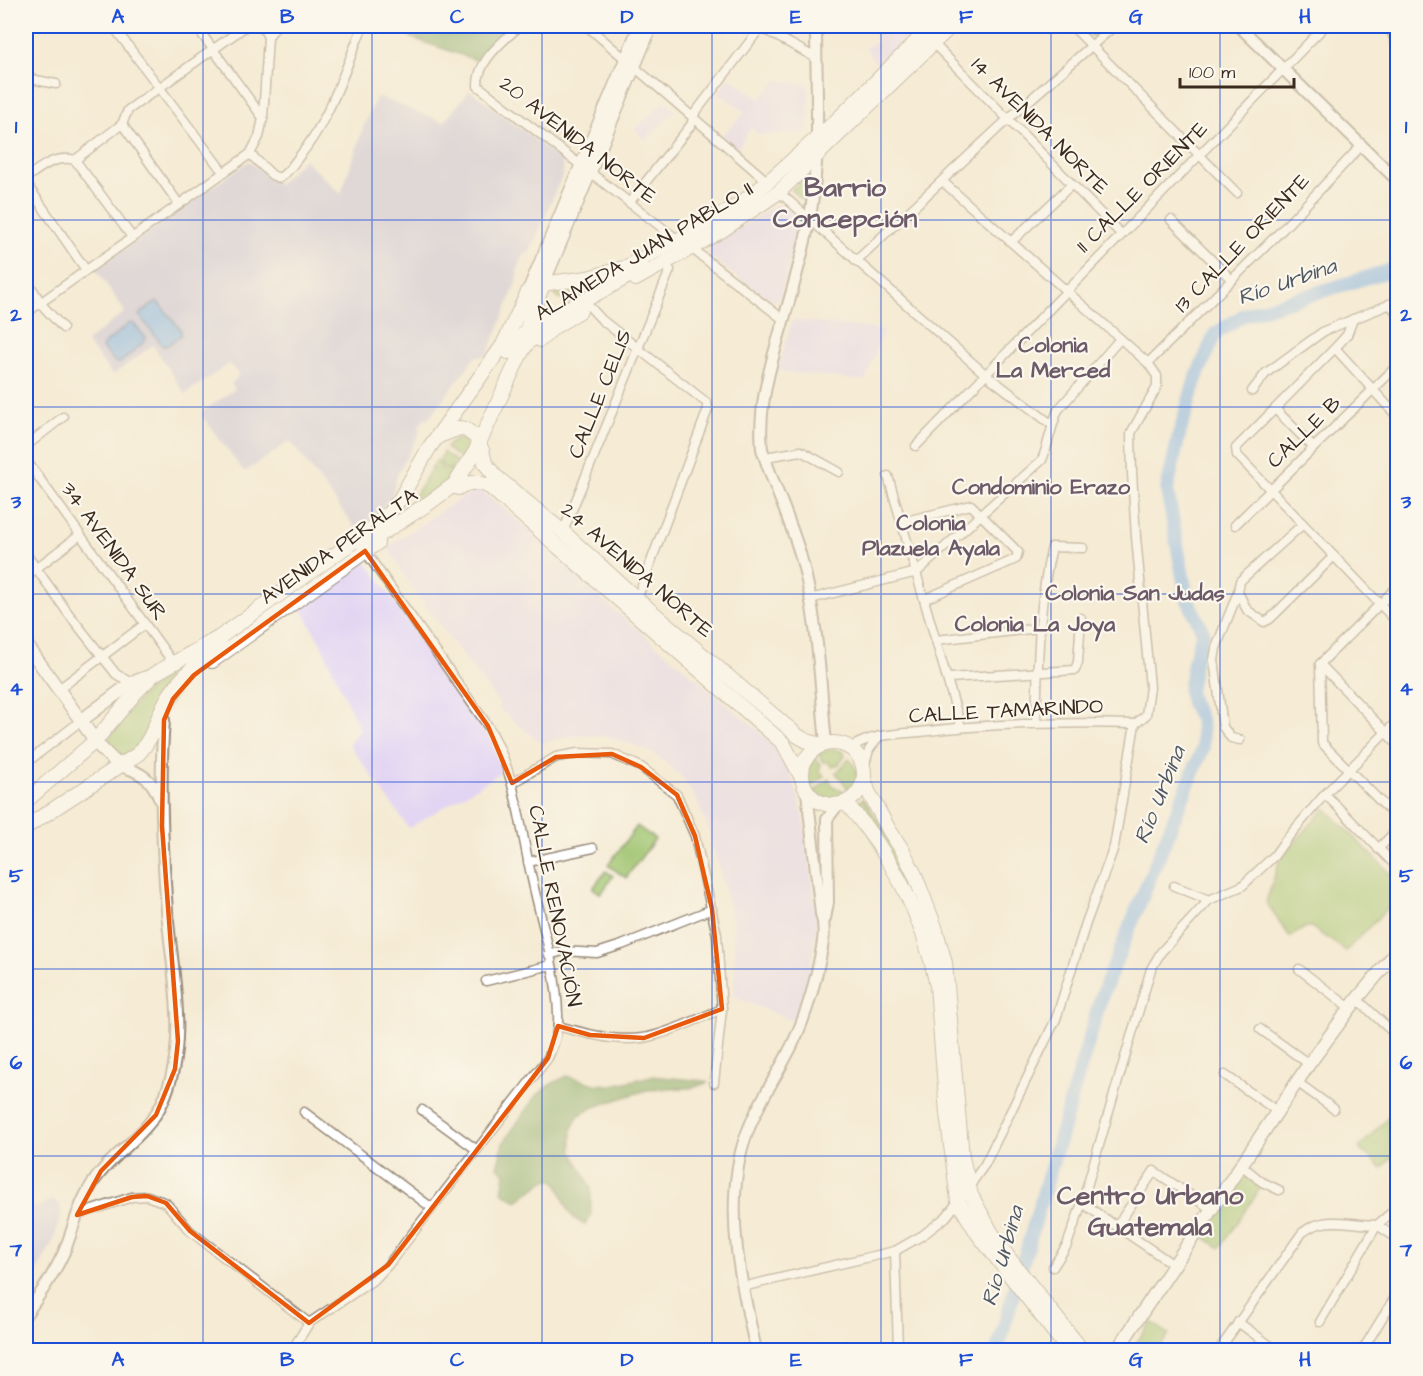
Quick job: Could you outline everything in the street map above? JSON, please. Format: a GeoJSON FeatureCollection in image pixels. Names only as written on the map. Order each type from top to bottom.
{"type":"FeatureCollection","features":[{"type":"Feature","properties":{"kind":"main road"},"geometry":{"type":"LineString","coordinates":[[543,284],[585,169],[629,62],[640,26]]}},
{"type":"Feature","properties":{"kind":"main road"},"geometry":{"type":"LineString","coordinates":[[629,62],[651,26]]}},
{"type":"Feature","properties":{"kind":"main road","name":"ALAMEDA JUAN PABLO II"},"geometry":{"type":"LineString","coordinates":[[520,368],[531,350],[546,333],[753,211],[779,192],[836,121],[932,26]]}},
{"type":"Feature","properties":{"kind":"main road"},"geometry":{"type":"LineString","coordinates":[[363,549],[402,507],[444,434],[526,332],[541,320],[571,307],[685,245],[745,209],[772,189],[816,148],[940,26]]}},
{"type":"Feature","properties":{"kind":"main road","name":"ALAMEDA JUAN PABLO II"},"geometry":{"type":"LineString","coordinates":[[529,290],[543,284],[583,279],[607,273],[633,264],[740,204],[816,148],[951,26]]}},
{"type":"Feature","properties":{"kind":"main road"},"geometry":{"type":"LineString","coordinates":[[529,290],[585,169]]}},
{"type":"Feature","properties":{"kind":"main road","name":"AVENIDA PERALTA"},"geometry":{"type":"LineString","coordinates":[[125,767],[146,755],[173,699],[194,675],[363,549],[429,509],[458,488],[471,473],[481,446],[520,368],[526,332],[543,284]]}},
{"type":"Feature","properties":{"kind":"main road","name":"AVENIDA PERALTA"},"geometry":{"type":"LineString","coordinates":[[82,720],[131,683],[174,664],[220,636],[371,529],[389,513],[507,341],[529,290]]}},
{"type":"Feature","properties":{"kind":"main road"},"geometry":{"type":"LineString","coordinates":[[26,812],[97,743],[156,680],[219,645],[450,488],[481,446],[523,351],[542,328],[571,307]]}},
{"type":"Feature","properties":{"kind":"main road"},"geometry":{"type":"LineString","coordinates":[[444,434],[460,428],[465,429],[472,433],[481,446]]}},
{"type":"Feature","properties":{"kind":"main road","name":"24 AVENIDA NORTE"},"geometry":{"type":"LineString","coordinates":[[481,446],[485,463],[495,476],[798,736],[807,741],[824,744]]}},
{"type":"Feature","properties":{"kind":"main road","name":"24 AVENIDA NORTE"},"geometry":{"type":"LineString","coordinates":[[458,488],[470,482],[490,487],[783,743],[802,778]]}},
{"type":"Feature","properties":{"kind":"main road"},"geometry":{"type":"LineString","coordinates":[[26,644],[97,743],[107,755],[125,767]]}},
{"type":"Feature","properties":{"kind":"main road"},"geometry":{"type":"LineString","coordinates":[[26,827],[125,767],[144,748],[179,681],[219,645]]}},
{"type":"Feature","properties":{"kind":"main road","name":"AVENIDA PERALTA"},"geometry":{"type":"LineString","coordinates":[[97,743],[136,692],[154,674]]}},
{"type":"Feature","properties":{"kind":"main road"},"geometry":{"type":"LineString","coordinates":[[26,801],[97,743]]}},
{"type":"Feature","properties":{"kind":"main road"},"geometry":{"type":"LineString","coordinates":[[864,773],[859,793],[842,804],[819,802],[807,792],[802,778],[806,759],[811,752],[824,744],[837,743],[850,748],[859,756],[864,773],[867,790],[915,875],[935,927],[945,963],[957,1108],[964,1162],[976,1207],[1005,1261]]}},
{"type":"Feature","properties":{"kind":"main road"},"geometry":{"type":"LineString","coordinates":[[842,804],[873,834],[898,876],[922,931],[933,964],[937,986],[952,1162],[958,1201],[978,1234],[1005,1261],[1068,1350]]}},
{"type":"Feature","properties":{"kind":"main road"},"geometry":{"type":"LineString","coordinates":[[1117,1350],[1309,1064],[1354,1004],[1396,954]]}},
{"type":"Feature","properties":{"kind":"main road"},"geometry":{"type":"LineString","coordinates":[[1027,1290],[1082,1350]]}},
{"type":"Feature","properties":{"kind":"street"},"geometry":{"type":"LineString","coordinates":[[113,26],[223,172]]}},
{"type":"Feature","properties":{"kind":"street"},"geometry":{"type":"LineString","coordinates":[[196,26],[263,118]]}},
{"type":"Feature","properties":{"kind":"street"},"geometry":{"type":"LineString","coordinates":[[75,160],[122,124],[128,110],[246,26]]}},
{"type":"Feature","properties":{"kind":"street"},"geometry":{"type":"LineString","coordinates":[[26,313],[250,154],[259,137],[263,118],[268,37],[262,26]]}},
{"type":"Feature","properties":{"kind":"street"},"geometry":{"type":"LineString","coordinates":[[268,37],[276,26]]}},
{"type":"Feature","properties":{"kind":"street"},"geometry":{"type":"LineString","coordinates":[[250,154],[275,177],[279,178],[286,173],[309,145],[322,124],[363,26]]}},
{"type":"Feature","properties":{"kind":"street","name":"20 AVENIDA NORTE"},"geometry":{"type":"LineString","coordinates":[[519,26],[485,60],[478,78],[478,86],[678,240]]}},
{"type":"Feature","properties":{"kind":"street"},"geometry":{"type":"LineString","coordinates":[[587,26],[768,182]]}},
{"type":"Feature","properties":{"kind":"street"},"geometry":{"type":"LineString","coordinates":[[629,203],[691,125],[695,113],[759,26],[816,58]]}},
{"type":"Feature","properties":{"kind":"street"},"geometry":{"type":"LineString","coordinates":[[816,26],[816,148],[809,219],[766,384],[760,430],[765,457],[801,556],[810,598],[815,625],[824,744]]}},
{"type":"Feature","properties":{"kind":"street"},"geometry":{"type":"LineString","coordinates":[[1072,26],[1237,194]]}},
{"type":"Feature","properties":{"kind":"street"},"geometry":{"type":"LineString","coordinates":[[856,261],[1007,120],[1114,26]]}},
{"type":"Feature","properties":{"kind":"street"},"geometry":{"type":"LineString","coordinates":[[1239,26],[1398,181]]}},
{"type":"Feature","properties":{"kind":"street","name":"11 CALLE ORIENTE"},"geometry":{"type":"LineString","coordinates":[[916,446],[1325,26]]}},
{"type":"Feature","properties":{"kind":"street"},"geometry":{"type":"LineString","coordinates":[[1391,26],[1398,45]]}},
{"type":"Feature","properties":{"kind":"street","name":"14 AVENIDA NORTE"},"geometry":{"type":"LineString","coordinates":[[933,44],[1121,234]]}},
{"type":"Feature","properties":{"kind":"street"},"geometry":{"type":"LineString","coordinates":[[26,78],[56,84]]}},
{"type":"Feature","properties":{"kind":"street"},"geometry":{"type":"LineString","coordinates":[[122,124],[179,204]]}},
{"type":"Feature","properties":{"kind":"street","name":"13 CALLE ORIENTE"},"geometry":{"type":"LineString","coordinates":[[1148,363],[1232,280],[1361,146]]}},
{"type":"Feature","properties":{"kind":"street"},"geometry":{"type":"LineString","coordinates":[[86,270],[26,181],[48,162],[63,157],[75,160],[132,237]]}},
{"type":"Feature","properties":{"kind":"street"},"geometry":{"type":"LineString","coordinates":[[742,1287],[895,1251],[946,1217],[970,1186],[985,1164],[1056,1019],[1086,923],[1114,847],[1136,724],[1146,715],[1150,687],[1136,537],[1131,433],[1157,387],[1156,376],[1148,363],[942,181]]}},
{"type":"Feature","properties":{"kind":"street"},"geometry":{"type":"LineString","coordinates":[[1011,242],[1071,185]]}},
{"type":"Feature","properties":{"kind":"street"},"geometry":{"type":"LineString","coordinates":[[779,192],[985,374],[1052,424]]}},
{"type":"Feature","properties":{"kind":"street"},"geometry":{"type":"LineString","coordinates":[[1171,220],[1232,280]]}},
{"type":"Feature","properties":{"kind":"street"},"geometry":{"type":"LineString","coordinates":[[691,248],[784,320]]}},
{"type":"Feature","properties":{"kind":"street","name":"CALLE CELIS"},"geometry":{"type":"LineString","coordinates":[[563,532],[670,270]]}},
{"type":"Feature","properties":{"kind":"street"},"geometry":{"type":"LineString","coordinates":[[26,279],[40,302],[63,328]]}},
{"type":"Feature","properties":{"kind":"street"},"geometry":{"type":"LineString","coordinates":[[1252,391],[1266,374],[1324,331],[1398,301]]}},
{"type":"Feature","properties":{"kind":"street"},"geometry":{"type":"LineString","coordinates":[[1389,304],[1398,313]]}},
{"type":"Feature","properties":{"kind":"street"},"geometry":{"type":"LineString","coordinates":[[589,306],[602,320],[707,403],[708,409],[637,599]]}},
{"type":"Feature","properties":{"kind":"street"},"geometry":{"type":"LineString","coordinates":[[1353,319],[1347,335],[1236,447],[1237,455],[1398,623]]}},
{"type":"Feature","properties":{"kind":"street"},"geometry":{"type":"LineString","coordinates":[[810,598],[917,572],[1042,460],[1058,410],[1120,339]]}},
{"type":"Feature","properties":{"kind":"street"},"geometry":{"type":"LineString","coordinates":[[1335,348],[1395,414]]}},
{"type":"Feature","properties":{"kind":"street","name":"CALLE B"},"geometry":{"type":"LineString","coordinates":[[1235,525],[1398,365]]}},
{"type":"Feature","properties":{"kind":"street"},"geometry":{"type":"LineString","coordinates":[[1275,409],[1313,447]]}},
{"type":"Feature","properties":{"kind":"street"},"geometry":{"type":"LineString","coordinates":[[26,446],[63,417]]}},
{"type":"Feature","properties":{"kind":"street"},"geometry":{"type":"LineString","coordinates":[[765,457],[801,452],[839,472]]}},
{"type":"Feature","properties":{"kind":"street","name":"34 AVENIDA SUR"},"geometry":{"type":"LineString","coordinates":[[26,460],[174,664]]}},
{"type":"Feature","properties":{"kind":"street"},"geometry":{"type":"LineString","coordinates":[[888,476],[949,678],[961,727]]}},
{"type":"Feature","properties":{"kind":"street"},"geometry":{"type":"LineString","coordinates":[[902,522],[968,504],[974,506],[1018,552],[1016,559],[925,599]]}},
{"type":"Feature","properties":{"kind":"street"},"geometry":{"type":"LineString","coordinates":[[1240,740],[1231,738],[1223,727],[1214,660],[1216,648],[1238,592],[1240,581],[1303,524]]}},
{"type":"Feature","properties":{"kind":"street"},"geometry":{"type":"LineString","coordinates":[[26,576],[80,535]]}},
{"type":"Feature","properties":{"kind":"street"},"geometry":{"type":"LineString","coordinates":[[1036,723],[1040,628],[1046,573],[1052,547],[1083,548]]}},
{"type":"Feature","properties":{"kind":"street","name":"CALLE RENOVACIÓN"},"geometry":{"type":"LineString","coordinates":[[309,1323],[375,1279],[548,1058],[558,1026],[558,1008],[551,965],[512,783],[495,738],[363,549]]}},
{"type":"Feature","properties":{"kind":"street"},"geometry":{"type":"LineString","coordinates":[[26,554],[102,657],[116,674],[131,683]]}},
{"type":"Feature","properties":{"kind":"street"},"geometry":{"type":"LineString","coordinates":[[1238,592],[1247,610],[1264,622],[1270,619],[1334,556]]}},
{"type":"Feature","properties":{"kind":"street"},"geometry":{"type":"LineString","coordinates":[[1398,586],[1320,664],[1322,743],[1398,819]]}},
{"type":"Feature","properties":{"kind":"street"},"geometry":{"type":"LineString","coordinates":[[949,678],[1075,670],[1078,662],[1081,618]]}},
{"type":"Feature","properties":{"kind":"street"},"geometry":{"type":"LineString","coordinates":[[59,689],[145,624]]}},
{"type":"Feature","properties":{"kind":"street"},"geometry":{"type":"LineString","coordinates":[[936,640],[1040,628]]}},
{"type":"Feature","properties":{"kind":"street"},"geometry":{"type":"LineString","coordinates":[[1320,664],[1398,745]]}},
{"type":"Feature","properties":{"kind":"street"},"geometry":{"type":"LineString","coordinates":[[26,763],[82,720]]}},
{"type":"Feature","properties":{"kind":"street"},"geometry":{"type":"LineString","coordinates":[[26,1314],[63,1254],[88,1190],[101,1171],[139,1137],[156,1115],[172,1080],[178,1041],[161,804],[164,720]]}},
{"type":"Feature","properties":{"kind":"street"},"geometry":{"type":"LineString","coordinates":[[1053,1267],[1067,1245],[1082,1203],[1151,969],[1161,952],[1209,900],[1246,882],[1274,856],[1325,794],[1398,720]]}},
{"type":"Feature","properties":{"kind":"street","name":"CALLE TAMARINDO"},"geometry":{"type":"LineString","coordinates":[[850,748],[879,736],[961,727],[1074,722],[1136,724]]}},
{"type":"Feature","properties":{"kind":"street","name":"CALLE TAMARINDO"},"geometry":{"type":"LineString","coordinates":[[864,773],[869,750],[879,736]]}},
{"type":"Feature","properties":{"kind":"street"},"geometry":{"type":"LineString","coordinates":[[512,783],[556,758],[578,753],[612,754],[641,767],[677,795],[695,836],[717,935],[722,1009],[714,1083]]}},
{"type":"Feature","properties":{"kind":"street"},"geometry":{"type":"LineString","coordinates":[[125,767],[147,777],[156,789],[161,804]]}},
{"type":"Feature","properties":{"kind":"street"},"geometry":{"type":"LineString","coordinates":[[807,792],[821,914],[824,923]]}},
{"type":"Feature","properties":{"kind":"street"},"geometry":{"type":"LineString","coordinates":[[1325,794],[1398,868]]}},
{"type":"Feature","properties":{"kind":"street"},"geometry":{"type":"LineString","coordinates":[[756,1350],[742,1287],[735,1220],[736,1175],[741,1153],[755,1115],[787,1057],[806,1013],[817,972],[828,902],[827,819],[842,804]]}},
{"type":"Feature","properties":{"kind":"street"},"geometry":{"type":"LineString","coordinates":[[1378,849],[1398,829]]}},
{"type":"Feature","properties":{"kind":"street"},"geometry":{"type":"LineString","coordinates":[[528,862],[593,848]]}},
{"type":"Feature","properties":{"kind":"street"},"geometry":{"type":"LineString","coordinates":[[1174,886],[1209,900]]}},
{"type":"Feature","properties":{"kind":"street"},"geometry":{"type":"LineString","coordinates":[[549,955],[563,951],[597,953],[712,909]]}},
{"type":"Feature","properties":{"kind":"street"},"geometry":{"type":"LineString","coordinates":[[486,981],[551,965]]}},
{"type":"Feature","properties":{"kind":"street"},"geometry":{"type":"LineString","coordinates":[[1299,969],[1354,1004],[1398,1037]]}},
{"type":"Feature","properties":{"kind":"street"},"geometry":{"type":"LineString","coordinates":[[558,1026],[590,1035],[644,1038],[722,1009]]}},
{"type":"Feature","properties":{"kind":"street"},"geometry":{"type":"LineString","coordinates":[[1260,1029],[1309,1064]]}},
{"type":"Feature","properties":{"kind":"street"},"geometry":{"type":"LineString","coordinates":[[1225,1075],[1277,1110]]}},
{"type":"Feature","properties":{"kind":"street"},"geometry":{"type":"LineString","coordinates":[[1297,1082],[1334,1109]]}},
{"type":"Feature","properties":{"kind":"street"},"geometry":{"type":"LineString","coordinates":[[422,1110],[477,1150]]}},
{"type":"Feature","properties":{"kind":"street"},"geometry":{"type":"LineString","coordinates":[[304,1112],[432,1208]]}},
{"type":"Feature","properties":{"kind":"street"},"geometry":{"type":"LineString","coordinates":[[964,1162],[985,1164]]}},
{"type":"Feature","properties":{"kind":"street"},"geometry":{"type":"LineString","coordinates":[[1240,1164],[1262,1182],[1279,1190]]}},
{"type":"Feature","properties":{"kind":"street"},"geometry":{"type":"LineString","coordinates":[[1117,1226],[1154,1172],[1211,1209]]}},
{"type":"Feature","properties":{"kind":"street"},"geometry":{"type":"LineString","coordinates":[[77,1215],[132,1197],[147,1196],[166,1203],[190,1231],[309,1323],[292,1350]]}},
{"type":"Feature","properties":{"kind":"street"},"geometry":{"type":"LineString","coordinates":[[1082,1203],[1174,1265]]}},
{"type":"Feature","properties":{"kind":"street"},"geometry":{"type":"LineString","coordinates":[[1320,1322],[1377,1225],[1398,1207]]}},
{"type":"Feature","properties":{"kind":"street"},"geometry":{"type":"LineString","coordinates":[[1219,1350],[1293,1244],[1311,1226],[1332,1221],[1377,1225],[1398,1239]]}},
{"type":"Feature","properties":{"kind":"street"},"geometry":{"type":"LineString","coordinates":[[895,1251],[898,1350]]}},
{"type":"Feature","properties":{"kind":"street"},"geometry":{"type":"LineString","coordinates":[[1365,1346],[1398,1292]]}},
{"type":"Feature","properties":{"kind":"street"},"geometry":{"type":"LineString","coordinates":[[1238,1322],[1276,1350]]}},
{"type":"Feature","properties":{"kind":"highlighted area"},"geometry":{"type":"Polygon","coordinates":[[[365,551],[488,726],[512,783],[556,757],[612,754],[641,767],[677,795],[695,836],[712,909],[722,1009],[644,1038],[590,1035],[558,1026],[548,1058],[388,1265],[309,1323],[190,1231],[166,1203],[147,1196],[132,1197],[77,1215],[101,1171],[156,1115],[175,1069],[178,1041],[162,826],[162,740],[164,720],[173,699],[194,675],[365,551]]]}},
{"type":"Feature","properties":{"kind":"shaded area"},"geometry":{"type":"Polygon","coordinates":[[[871,26],[912,26],[915,29],[876,64],[865,47],[877,42],[871,26]]]}},
{"type":"Feature","properties":{"kind":"shaded area"},"geometry":{"type":"Polygon","coordinates":[[[729,77],[760,99],[777,80],[809,85],[808,133],[759,135],[751,127],[737,150],[721,136],[746,112],[718,93],[729,77]]]}},
{"type":"Feature","properties":{"kind":"shaded area"},"geometry":{"type":"Polygon","coordinates":[[[470,90],[562,160],[563,173],[530,252],[524,255],[517,271],[518,279],[488,354],[484,357],[476,356],[428,420],[425,419],[419,426],[420,433],[398,472],[391,498],[374,517],[357,530],[290,441],[247,471],[243,471],[202,416],[202,412],[235,389],[231,384],[239,375],[229,364],[185,394],[153,345],[113,375],[86,342],[125,312],[96,269],[249,161],[278,184],[304,159],[341,194],[365,122],[377,96],[444,122],[470,90]]]}},
{"type":"Feature","properties":{"kind":"shaded area"},"geometry":{"type":"Polygon","coordinates":[[[664,101],[675,111],[644,141],[635,129],[664,101]]]}},
{"type":"Feature","properties":{"kind":"shaded area"},"geometry":{"type":"Polygon","coordinates":[[[776,205],[787,208],[793,213],[800,226],[782,292],[779,299],[774,301],[769,300],[711,258],[709,253],[713,244],[776,205]]]}},
{"type":"Feature","properties":{"kind":"shaded area"},"geometry":{"type":"Polygon","coordinates":[[[792,320],[884,330],[865,381],[777,371],[792,320]]]}},
{"type":"Feature","properties":{"kind":"shaded area"},"geometry":{"type":"Polygon","coordinates":[[[474,489],[486,494],[556,551],[601,599],[773,743],[785,761],[798,796],[805,827],[817,923],[810,970],[795,1022],[734,997],[733,925],[725,890],[707,826],[695,796],[681,776],[647,750],[610,737],[571,736],[541,743],[498,708],[500,705],[408,582],[388,547],[474,489]]]}},
{"type":"Feature","properties":{"kind":"shaded area"},"geometry":{"type":"Polygon","coordinates":[[[364,558],[491,740],[502,772],[409,828],[349,744],[360,730],[322,646],[300,606],[364,558]]]}},
{"type":"Feature","properties":{"kind":"shaded area"},"geometry":{"type":"Polygon","coordinates":[[[51,1200],[59,1203],[62,1212],[54,1240],[26,1292],[26,1205],[37,1208],[51,1200]]]}},
{"type":"Feature","properties":{"kind":"green space"},"geometry":{"type":"Polygon","coordinates":[[[410,26],[498,26],[504,33],[478,61],[412,38],[408,34],[410,26]]]}},
{"type":"Feature","properties":{"kind":"green space"},"geometry":{"type":"Polygon","coordinates":[[[1080,26],[1108,26],[1094,38],[1080,26]]]}},
{"type":"Feature","properties":{"kind":"green space"},"geometry":{"type":"Polygon","coordinates":[[[805,178],[805,202],[791,190],[805,178]]]}},
{"type":"Feature","properties":{"kind":"green space"},"geometry":{"type":"Polygon","coordinates":[[[578,286],[583,296],[568,303],[555,296],[559,289],[578,286]]]}},
{"type":"Feature","properties":{"kind":"green space"},"geometry":{"type":"Polygon","coordinates":[[[459,438],[464,440],[468,446],[462,460],[446,448],[459,438]]]}},
{"type":"Feature","properties":{"kind":"green space"},"geometry":{"type":"Polygon","coordinates":[[[443,452],[457,462],[457,465],[448,469],[442,466],[440,460],[443,452]]]}},
{"type":"Feature","properties":{"kind":"green space"},"geometry":{"type":"Polygon","coordinates":[[[437,460],[443,470],[457,469],[450,481],[404,513],[437,460]]]}},
{"type":"Feature","properties":{"kind":"green space"},"geometry":{"type":"Polygon","coordinates":[[[198,659],[138,751],[118,759],[106,744],[115,727],[144,693],[168,674],[198,659]]]}},
{"type":"Feature","properties":{"kind":"green space"},"geometry":{"type":"Polygon","coordinates":[[[834,749],[844,752],[845,756],[838,765],[832,767],[828,762],[823,762],[818,754],[834,749]]]}},
{"type":"Feature","properties":{"kind":"green space"},"geometry":{"type":"Polygon","coordinates":[[[814,756],[821,765],[819,770],[824,776],[811,787],[807,779],[807,771],[814,756]]]}},
{"type":"Feature","properties":{"kind":"green space"},"geometry":{"type":"Polygon","coordinates":[[[849,759],[857,775],[853,787],[849,790],[836,773],[849,759]]]}},
{"type":"Feature","properties":{"kind":"green space"},"geometry":{"type":"Polygon","coordinates":[[[829,779],[833,786],[843,791],[844,795],[836,799],[829,799],[814,791],[829,779]]]}},
{"type":"Feature","properties":{"kind":"green space"},"geometry":{"type":"Polygon","coordinates":[[[863,798],[897,848],[931,926],[935,959],[855,805],[863,798]]]}},
{"type":"Feature","properties":{"kind":"green space"},"geometry":{"type":"Polygon","coordinates":[[[1325,808],[1397,880],[1397,898],[1346,951],[1311,927],[1306,927],[1290,937],[1266,902],[1280,859],[1325,808]]]}},
{"type":"Feature","properties":{"kind":"green space"},"geometry":{"type":"Polygon","coordinates":[[[637,826],[655,839],[626,878],[608,865],[637,826]]]}},
{"type":"Feature","properties":{"kind":"green space"},"geometry":{"type":"Polygon","coordinates":[[[606,871],[613,876],[601,894],[593,888],[606,871]]]}},
{"type":"Feature","properties":{"kind":"green space"},"geometry":{"type":"Polygon","coordinates":[[[567,1076],[595,1084],[613,1085],[651,1076],[708,1083],[690,1088],[647,1090],[594,1107],[578,1116],[572,1129],[572,1151],[591,1187],[591,1216],[585,1224],[573,1217],[554,1180],[546,1180],[517,1201],[502,1192],[505,1173],[497,1167],[503,1143],[535,1097],[551,1084],[567,1076]]]}},
{"type":"Feature","properties":{"kind":"green space"},"geometry":{"type":"Polygon","coordinates":[[[1397,1108],[1397,1152],[1382,1168],[1359,1148],[1397,1108]]]}},
{"type":"Feature","properties":{"kind":"green space"},"geometry":{"type":"Polygon","coordinates":[[[1242,1170],[1262,1186],[1220,1248],[1200,1234],[1242,1170]]]}},
{"type":"Feature","properties":{"kind":"green space"},"geometry":{"type":"Polygon","coordinates":[[[1151,1322],[1169,1334],[1158,1350],[1131,1350],[1151,1322]]]}},
{"type":"Feature","properties":{"kind":"water"},"geometry":{"type":"Polygon","coordinates":[[[157,301],[181,330],[181,335],[166,346],[163,346],[139,315],[157,301]]]}},
{"type":"Feature","properties":{"kind":"water"},"geometry":{"type":"Polygon","coordinates":[[[130,323],[134,324],[146,338],[145,341],[120,363],[116,363],[102,348],[103,345],[130,323]]]}},
{"type":"Feature","properties":{"kind":"waterway","name":"Río Urbina"},"geometry":{"type":"LineString","coordinates":[[997,1350],[1102,995],[1203,748],[1201,721],[1189,691],[1194,662],[1203,632],[1187,598],[1167,490],[1179,435],[1195,381],[1215,334],[1244,315],[1398,268]]}},
{"type":"Feature","properties":{"kind":"district","name":"Barrio Concepción"},"geometry":{"type":"Point","coordinates":[845,204]}},
{"type":"Feature","properties":{"kind":"district","name":"Colonia La Merced"},"geometry":{"type":"Point","coordinates":[1053,358]}},
{"type":"Feature","properties":{"kind":"district","name":"Condominio Erazo"},"geometry":{"type":"Point","coordinates":[1041,487]}},
{"type":"Feature","properties":{"kind":"district","name":"Colonia Plazuela Ayala"},"geometry":{"type":"Point","coordinates":[931,536]}},
{"type":"Feature","properties":{"kind":"district","name":"Colonia San Judas"},"geometry":{"type":"Point","coordinates":[1135,593]}},
{"type":"Feature","properties":{"kind":"district","name":"Colonia La Joya"},"geometry":{"type":"Point","coordinates":[1035,624]}},
{"type":"Feature","properties":{"kind":"district","name":"Centro Urbano Guatemala"},"geometry":{"type":"Point","coordinates":[1150,1212]}}]}
